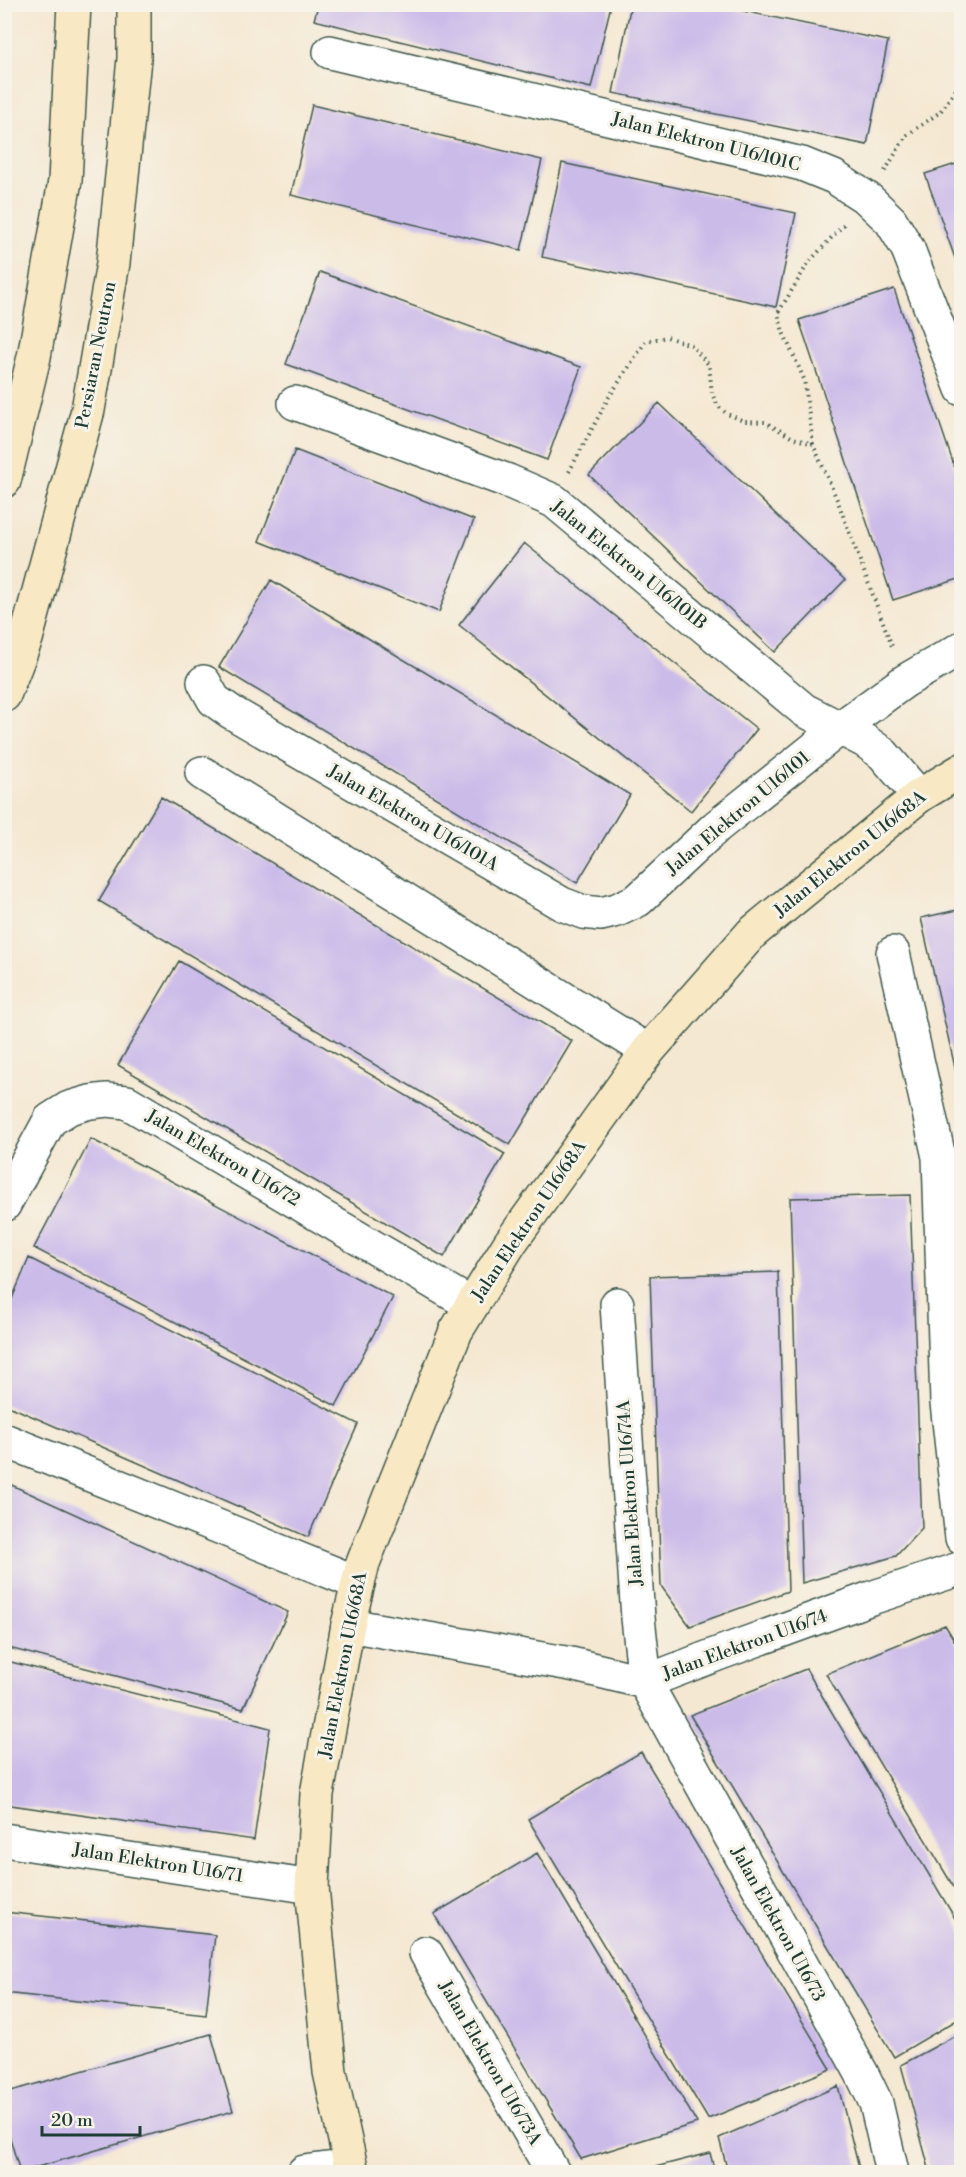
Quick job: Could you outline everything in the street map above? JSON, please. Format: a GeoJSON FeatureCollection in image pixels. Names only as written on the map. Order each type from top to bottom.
{"type":"FeatureCollection","features":[{"type":"Feature","properties":{"kind":"street"},"geometry":{"type":"LineString","coordinates":[[4,481],[34,357],[65,181],[74,4]]}},
{"type":"Feature","properties":{"kind":"street","name":"Persiaran Neutron"},"geometry":{"type":"LineString","coordinates":[[4,695],[26,639],[88,410],[113,263],[135,60],[135,4]]}},
{"type":"Feature","properties":{"kind":"street","name":"Jalan Elektron U16/101C"},"geometry":{"type":"LineString","coordinates":[[330,52],[802,164],[834,177],[868,199],[891,221],[908,249],[962,389]]}},
{"type":"Feature","properties":{"kind":"street","name":"Jalan Elektron U16/101B"},"geometry":{"type":"LineString","coordinates":[[295,403],[508,481],[554,501],[804,710],[840,728]]}},
{"type":"Feature","properties":{"kind":"street","name":"Jalan Elektron U16/101"},"geometry":{"type":"LineString","coordinates":[[638,900],[716,827],[840,728],[905,681],[962,648]]}},
{"type":"Feature","properties":{"kind":"street","name":"Jalan Elektron U16/101A"},"geometry":{"type":"LineString","coordinates":[[204,682],[214,699],[231,712],[562,904],[583,912],[601,914],[617,910],[638,900]]}},
{"type":"Feature","properties":{"kind":"street"},"geometry":{"type":"LineString","coordinates":[[840,728],[865,741],[883,754],[919,796]]}},
{"type":"Feature","properties":{"kind":"street","name":"Jalan Elektron U16/68A"},"geometry":{"type":"LineString","coordinates":[[351,2169],[330,2072],[312,1887],[318,1794],[348,1625],[363,1563],[456,1331],[510,1243],[648,1051],[752,933],[919,796],[962,770]]}},
{"type":"Feature","properties":{"kind":"street"},"geometry":{"type":"LineString","coordinates":[[202,773],[648,1051]]}},
{"type":"Feature","properties":{"kind":"street"},"geometry":{"type":"LineString","coordinates":[[893,953],[939,1157],[947,1403],[962,1538]]}},
{"type":"Feature","properties":{"kind":"street","name":"Jalan Elektron U16/72"},"geometry":{"type":"LineString","coordinates":[[4,1205],[50,1120],[69,1108],[90,1102],[107,1100],[127,1102],[472,1305]]}},
{"type":"Feature","properties":{"kind":"street","name":"Jalan Elektron U16/74A"},"geometry":{"type":"LineString","coordinates":[[617,1304],[638,1618],[645,1682]]}},
{"type":"Feature","properties":{"kind":"street"},"geometry":{"type":"LineString","coordinates":[[4,1440],[358,1583]]}},
{"type":"Feature","properties":{"kind":"street","name":"Jalan Elektron U16/74"},"geometry":{"type":"LineString","coordinates":[[348,1625],[560,1662],[645,1682],[871,1598],[962,1568]]}},
{"type":"Feature","properties":{"kind":"street","name":"Jalan Elektron U16/73"},"geometry":{"type":"LineString","coordinates":[[645,1682],[861,2072],[876,2103],[892,2172]]}},
{"type":"Feature","properties":{"kind":"street","name":"Jalan Elektron U16/71"},"geometry":{"type":"LineString","coordinates":[[4,1840],[312,1887]]}},
{"type":"Feature","properties":{"kind":"street","name":"Jalan Elektron U16/73A"},"geometry":{"type":"LineString","coordinates":[[426,1953],[554,2172]]}},
{"type":"Feature","properties":{"kind":"street"},"geometry":{"type":"LineString","coordinates":[[304,2172],[351,2169]]}},
{"type":"Feature","properties":{"kind":"path"},"geometry":{"type":"LineString","coordinates":[[905,681],[838,502],[813,444],[804,379],[783,332],[778,313],[809,262],[868,199],[906,136],[940,112],[960,84]]}},
{"type":"Feature","properties":{"kind":"path"},"geometry":{"type":"LineString","coordinates":[[554,501],[609,397],[646,341],[667,337],[691,345],[709,365],[712,394],[718,406],[728,414],[745,421],[765,422],[793,438],[813,444]]}},
{"type":"Feature","properties":{"kind":"building"},"geometry":{"type":"Polygon","coordinates":[[[631,4],[709,4],[888,41],[867,145],[613,93],[631,4]]]}},
{"type":"Feature","properties":{"kind":"building"},"geometry":{"type":"Polygon","coordinates":[[[318,5],[611,5],[591,88],[314,20],[318,5]]]}},
{"type":"Feature","properties":{"kind":"building"},"geometry":{"type":"Polygon","coordinates":[[[312,105],[542,160],[521,250],[291,195],[312,105]]]}},
{"type":"Feature","properties":{"kind":"building"},"geometry":{"type":"Polygon","coordinates":[[[962,162],[962,275],[961,275],[925,174],[962,162]]]}},
{"type":"Feature","properties":{"kind":"building"},"geometry":{"type":"Polygon","coordinates":[[[562,163],[796,213],[776,307],[542,257],[562,163]]]}},
{"type":"Feature","properties":{"kind":"building"},"geometry":{"type":"Polygon","coordinates":[[[320,272],[581,367],[547,460],[286,364],[320,272]]]}},
{"type":"Feature","properties":{"kind":"building"},"geometry":{"type":"Polygon","coordinates":[[[894,289],[962,489],[962,578],[893,600],[799,320],[894,289]]]}},
{"type":"Feature","properties":{"kind":"building"},"geometry":{"type":"Polygon","coordinates":[[[659,403],[845,580],[775,652],[589,475],[659,403]]]}},
{"type":"Feature","properties":{"kind":"building"},"geometry":{"type":"Polygon","coordinates":[[[295,450],[474,520],[439,612],[259,541],[295,450]]]}},
{"type":"Feature","properties":{"kind":"building"},"geometry":{"type":"Polygon","coordinates":[[[524,543],[757,729],[691,811],[459,625],[524,543]]]}},
{"type":"Feature","properties":{"kind":"building"},"geometry":{"type":"Polygon","coordinates":[[[271,580],[630,795],[577,883],[219,667],[271,580]]]}},
{"type":"Feature","properties":{"kind":"building"},"geometry":{"type":"Polygon","coordinates":[[[161,797],[572,1041],[510,1145],[99,901],[161,797]]]}},
{"type":"Feature","properties":{"kind":"building"},"geometry":{"type":"Polygon","coordinates":[[[962,909],[962,1094],[961,1094],[921,918],[962,909]]]}},
{"type":"Feature","properties":{"kind":"building"},"geometry":{"type":"Polygon","coordinates":[[[179,961],[505,1154],[444,1257],[118,1065],[179,961]]]}},
{"type":"Feature","properties":{"kind":"building"},"geometry":{"type":"Polygon","coordinates":[[[91,1139],[393,1297],[336,1406],[34,1248],[91,1139]]]}},
{"type":"Feature","properties":{"kind":"building"},"geometry":{"type":"Polygon","coordinates":[[[910,1195],[922,1528],[896,1556],[802,1583],[790,1198],[910,1195]]]}},
{"type":"Feature","properties":{"kind":"building"},"geometry":{"type":"Polygon","coordinates":[[[29,1258],[358,1424],[308,1537],[4,1404],[4,1318],[29,1258]]]}},
{"type":"Feature","properties":{"kind":"building"},"geometry":{"type":"Polygon","coordinates":[[[778,1272],[788,1591],[690,1626],[661,1586],[650,1276],[778,1272]]]}},
{"type":"Feature","properties":{"kind":"building"},"geometry":{"type":"Polygon","coordinates":[[[5,1482],[288,1612],[243,1709],[5,1647],[5,1482]]]}},
{"type":"Feature","properties":{"kind":"building"},"geometry":{"type":"Polygon","coordinates":[[[945,1625],[962,1653],[962,1901],[826,1674],[945,1625]]]}},
{"type":"Feature","properties":{"kind":"building"},"geometry":{"type":"Polygon","coordinates":[[[7,1661],[270,1728],[254,1840],[4,1804],[4,1682],[7,1661]]]}},
{"type":"Feature","properties":{"kind":"building"},"geometry":{"type":"Polygon","coordinates":[[[806,1669],[962,1930],[962,2017],[894,2057],[690,1715],[806,1669]]]}},
{"type":"Feature","properties":{"kind":"building"},"geometry":{"type":"Polygon","coordinates":[[[641,1752],[831,2069],[708,2119],[528,1819],[641,1752]]]}},
{"type":"Feature","properties":{"kind":"building"},"geometry":{"type":"Polygon","coordinates":[[[537,1853],[697,2123],[581,2159],[434,1914],[537,1853]]]}},
{"type":"Feature","properties":{"kind":"building"},"geometry":{"type":"Polygon","coordinates":[[[4,1912],[215,1935],[206,2015],[4,1993],[4,1912]]]}},
{"type":"Feature","properties":{"kind":"building"},"geometry":{"type":"Polygon","coordinates":[[[962,2032],[962,2172],[930,2172],[901,2065],[962,2032]]]}},
{"type":"Feature","properties":{"kind":"building"},"geometry":{"type":"Polygon","coordinates":[[[211,2034],[233,2111],[20,2172],[4,2118],[4,2093],[211,2034]]]}},
{"type":"Feature","properties":{"kind":"building"},"geometry":{"type":"Polygon","coordinates":[[[838,2086],[860,2172],[728,2172],[719,2138],[838,2086]]]}},
{"type":"Feature","properties":{"kind":"building"},"geometry":{"type":"Polygon","coordinates":[[[710,2153],[715,2172],[636,2172],[710,2153]]]}}]}
